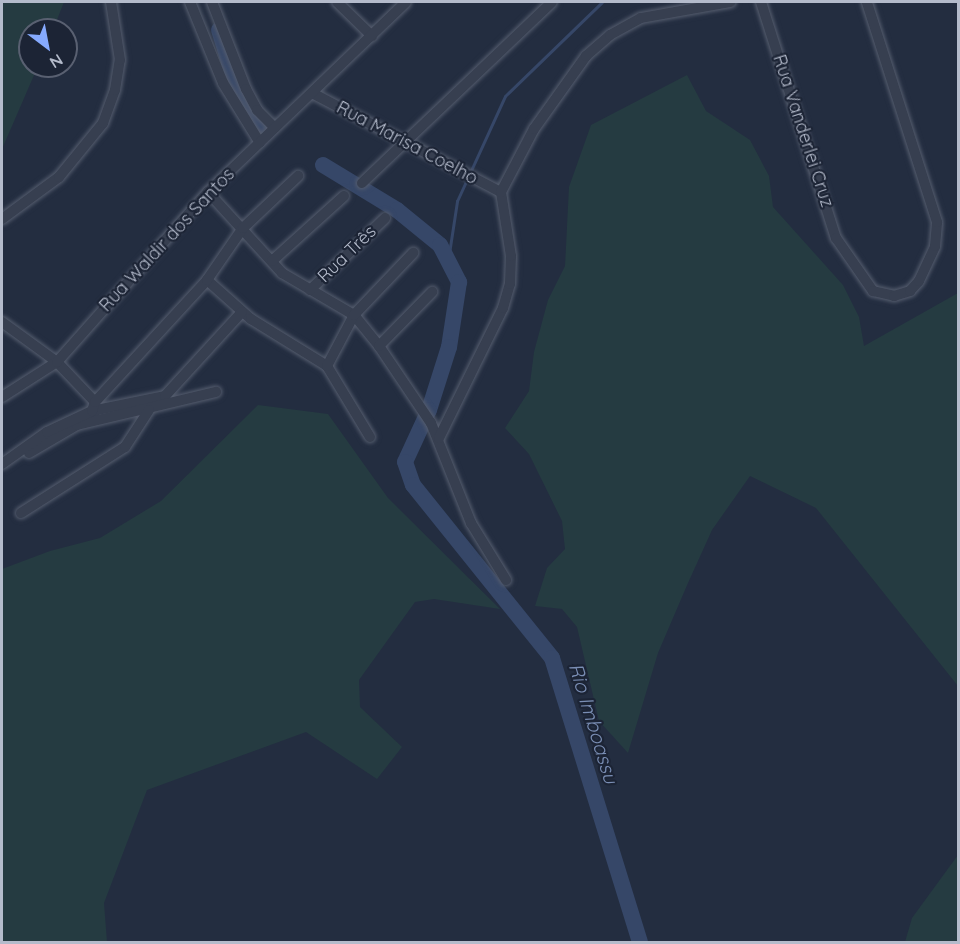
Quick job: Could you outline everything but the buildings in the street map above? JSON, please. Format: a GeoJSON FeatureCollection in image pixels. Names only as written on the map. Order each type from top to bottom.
{"type":"FeatureCollection","features":[{"type":"Feature","properties":{"kind":"street"},"geometry":{"type":"LineString","coordinates":[[2,219],[59,177],[103,123],[116,90],[120,60],[111,2]]}},
{"type":"Feature","properties":{"kind":"street"},"geometry":{"type":"LineString","coordinates":[[190,2],[223,83],[260,143]]}},
{"type":"Feature","properties":{"kind":"street"},"geometry":{"type":"LineString","coordinates":[[212,2],[246,89],[257,110],[275,129]]}},
{"type":"Feature","properties":{"kind":"street"},"geometry":{"type":"LineString","coordinates":[[337,2],[372,36]]}},
{"type":"Feature","properties":{"kind":"street","name":"Rua Waldir dos Santos"},"geometry":{"type":"LineString","coordinates":[[2,397],[57,362],[208,192],[314,94],[406,2]]}},
{"type":"Feature","properties":{"kind":"street"},"geometry":{"type":"LineString","coordinates":[[362,183],[552,2]]}},
{"type":"Feature","properties":{"kind":"street"},"geometry":{"type":"LineString","coordinates":[[439,438],[503,308],[510,284],[511,256],[501,192],[534,129],[586,56],[610,35],[641,18],[731,2]]}},
{"type":"Feature","properties":{"kind":"street","name":"Rua Vanderlei Cruz"},"geometry":{"type":"LineString","coordinates":[[761,2],[836,238],[848,259],[873,291],[900,294],[919,281],[937,236],[932,201],[918,167],[894,76],[867,2]]}},
{"type":"Feature","properties":{"kind":"street","name":"Rua Marisa Coelho"},"geometry":{"type":"LineString","coordinates":[[314,94],[403,143],[501,192]]}},
{"type":"Feature","properties":{"kind":"street"},"geometry":{"type":"LineString","coordinates":[[2,472],[94,411],[207,280],[243,228],[298,176]]}},
{"type":"Feature","properties":{"kind":"street"},"geometry":{"type":"LineString","coordinates":[[208,192],[272,261],[310,290],[354,315],[379,346],[431,423],[439,438],[471,523],[506,580]]}},
{"type":"Feature","properties":{"kind":"street"},"geometry":{"type":"LineString","coordinates":[[272,261],[344,196]]}},
{"type":"Feature","properties":{"kind":"street","name":"Rua Três"},"geometry":{"type":"LineString","coordinates":[[310,290],[385,218]]}},
{"type":"Feature","properties":{"kind":"street"},"geometry":{"type":"LineString","coordinates":[[327,366],[354,315],[413,252]]}},
{"type":"Feature","properties":{"kind":"street"},"geometry":{"type":"LineString","coordinates":[[207,280],[242,312],[327,366],[370,437]]}},
{"type":"Feature","properties":{"kind":"street"},"geometry":{"type":"LineString","coordinates":[[379,346],[432,292]]}},
{"type":"Feature","properties":{"kind":"street"},"geometry":{"type":"LineString","coordinates":[[2,464],[47,432],[94,411],[165,396],[242,312]]}},
{"type":"Feature","properties":{"kind":"street"},"geometry":{"type":"LineString","coordinates":[[2,322],[57,362],[94,411]]}},
{"type":"Feature","properties":{"kind":"street"},"geometry":{"type":"LineString","coordinates":[[94,411],[149,410],[216,392]]}},
{"type":"Feature","properties":{"kind":"street"},"geometry":{"type":"LineString","coordinates":[[21,513],[125,447],[149,410]]}},
{"type":"Feature","properties":{"kind":"green space"},"geometry":{"type":"Polygon","coordinates":[[[2,2],[64,2],[58,18],[18,18],[18,78],[33,78],[2,149],[2,2]]]}},
{"type":"Feature","properties":{"kind":"green space"},"geometry":{"type":"Polygon","coordinates":[[[687,75],[706,111],[750,140],[769,176],[773,207],[843,285],[859,317],[864,346],[958,293],[958,686],[816,508],[750,476],[712,530],[688,583],[658,653],[628,753],[599,721],[577,627],[562,609],[535,606],[547,568],[565,549],[562,521],[529,454],[505,428],[529,391],[534,352],[548,300],[565,266],[569,187],[591,125],[687,75]]]}},
{"type":"Feature","properties":{"kind":"green space"},"geometry":{"type":"Polygon","coordinates":[[[258,405],[328,414],[388,498],[500,609],[434,599],[415,602],[359,680],[360,707],[402,747],[377,779],[306,732],[147,790],[104,903],[107,942],[2,942],[2,569],[50,551],[100,538],[161,501],[258,405]]]}},
{"type":"Feature","properties":{"kind":"green space"},"geometry":{"type":"Polygon","coordinates":[[[958,855],[958,942],[905,942],[912,918],[958,855]]]}},
{"type":"Feature","properties":{"kind":"waterway"},"geometry":{"type":"LineString","coordinates":[[448,260],[457,201],[505,96],[602,2]]}},
{"type":"Feature","properties":{"kind":"waterway"},"geometry":{"type":"LineString","coordinates":[[219,30],[231,69],[261,128]]}},
{"type":"Feature","properties":{"kind":"waterway","name":"Rio Imboassu"},"geometry":{"type":"LineString","coordinates":[[323,165],[397,210],[440,245],[459,282],[449,347],[429,410],[405,462],[413,485],[552,658],[640,942]]}}]}
